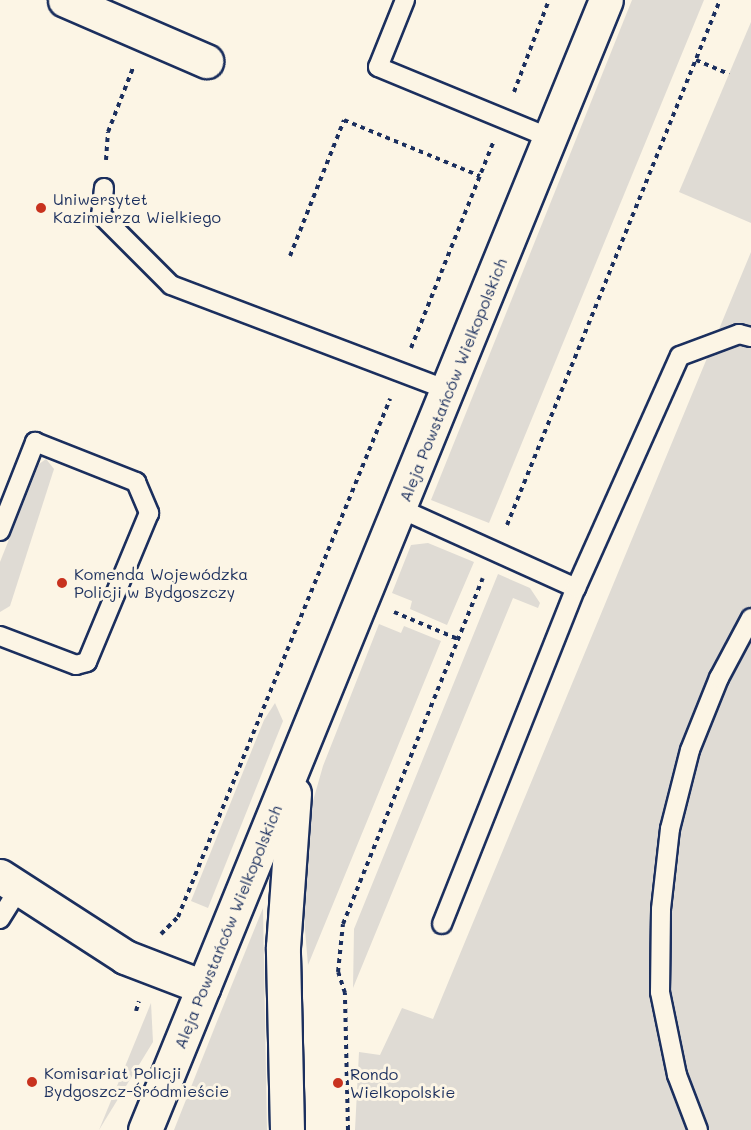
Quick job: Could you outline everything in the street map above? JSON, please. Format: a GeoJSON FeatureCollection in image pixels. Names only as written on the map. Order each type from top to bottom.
{"type":"FeatureCollection","features":[{"type":"Feature","properties":{"kind":"street"},"geometry":{"type":"LineString","coordinates":[[65,0],[206,61]]}},
{"type":"Feature","properties":{"kind":"street","name":"Aleja Powstańców Wielkopolskich"},"geometry":{"type":"LineString","coordinates":[[146,1130],[401,509],[606,0]]}},
{"type":"Feature","properties":{"kind":"street","name":"Aleja Powstańców Wielkopolskich"},"geometry":{"type":"LineString","coordinates":[[287,1130],[283,947],[297,759]]}},
{"type":"Feature","properties":{"kind":"street"},"geometry":{"type":"LineString","coordinates":[[10,882],[125,957],[203,987]]}},
{"type":"Feature","properties":{"kind":"lane"},"geometry":{"type":"LineString","coordinates":[[405,0],[378,67],[550,138]]}},
{"type":"Feature","properties":{"kind":"lane"},"geometry":{"type":"LineString","coordinates":[[104,188],[102,215],[171,285],[447,390]]}},
{"type":"Feature","properties":{"kind":"lane"},"geometry":{"type":"LineString","coordinates":[[442,924],[576,588],[680,356],[739,334],[751,337]]}},
{"type":"Feature","properties":{"kind":"lane"},"geometry":{"type":"LineString","coordinates":[[0,531],[35,442],[136,482],[148,513],[87,662],[76,665],[0,636]]}},
{"type":"Feature","properties":{"kind":"lane"},"geometry":{"type":"LineString","coordinates":[[401,509],[576,588]]}},
{"type":"Feature","properties":{"kind":"lane"},"geometry":{"type":"LineString","coordinates":[[698,1130],[677,1075],[660,992],[661,909],[670,829],[690,750],[719,678],[751,618]]}},
{"type":"Feature","properties":{"kind":"lane"},"geometry":{"type":"LineString","coordinates":[[0,919],[10,882]]}},
{"type":"Feature","properties":{"kind":"path"},"geometry":{"type":"LineString","coordinates":[[136,1011],[159,936],[178,917],[401,372],[549,0]]}},
{"type":"Feature","properties":{"kind":"path"},"geometry":{"type":"LineString","coordinates":[[505,529],[720,0]]}},
{"type":"Feature","properties":{"kind":"path"},"geometry":{"type":"LineString","coordinates":[[104,188],[108,132],[146,35]]}},
{"type":"Feature","properties":{"kind":"path"},"geometry":{"type":"LineString","coordinates":[[696,60],[729,74]]}},
{"type":"Feature","properties":{"kind":"path"},"geometry":{"type":"LineString","coordinates":[[290,256],[344,120],[480,176]]}},
{"type":"Feature","properties":{"kind":"path"},"geometry":{"type":"LineString","coordinates":[[348,1130],[345,993],[339,972],[343,924],[487,569]]}},
{"type":"Feature","properties":{"kind":"path"},"geometry":{"type":"LineString","coordinates":[[385,608],[458,639]]}},
{"type":"Feature","properties":{"kind":"shaded area"},"geometry":{"type":"Polygon","coordinates":[[[632,0],[704,0],[489,523],[431,500],[632,0]]]}},
{"type":"Feature","properties":{"kind":"shaded area"},"geometry":{"type":"Polygon","coordinates":[[[751,22],[751,223],[679,192],[751,22]]]}},
{"type":"Feature","properties":{"kind":"shaded area"},"geometry":{"type":"Polygon","coordinates":[[[751,252],[751,1130],[355,1130],[359,1052],[380,1055],[402,1008],[433,1019],[751,252]]]}},
{"type":"Feature","properties":{"kind":"shaded area"},"geometry":{"type":"Polygon","coordinates":[[[46,459],[54,469],[10,606],[0,612],[0,562],[39,464],[46,459]]]}},
{"type":"Feature","properties":{"kind":"shaded area"},"geometry":{"type":"Polygon","coordinates":[[[428,543],[474,562],[447,625],[410,609],[412,601],[392,593],[411,545],[428,543]]]}},
{"type":"Feature","properties":{"kind":"shaded area"},"geometry":{"type":"Polygon","coordinates":[[[498,574],[530,588],[540,603],[538,608],[513,598],[353,988],[354,929],[498,574]]]}},
{"type":"Feature","properties":{"kind":"shaded area"},"geometry":{"type":"Polygon","coordinates":[[[379,624],[401,633],[404,626],[441,641],[308,965],[303,907],[309,815],[323,766],[379,624]]]}},
{"type":"Feature","properties":{"kind":"shaded area"},"geometry":{"type":"Polygon","coordinates":[[[275,703],[283,721],[208,908],[191,901],[264,720],[275,703]]]}},
{"type":"Feature","properties":{"kind":"shaded area"},"geometry":{"type":"Polygon","coordinates":[[[263,908],[267,1130],[174,1130],[216,1024],[263,908]]]}},
{"type":"Feature","properties":{"kind":"shaded area"},"geometry":{"type":"Polygon","coordinates":[[[151,1003],[153,1042],[99,1130],[151,1003]]]}},
{"type":"Feature","properties":{"kind":"place","name":"Uniwersytet Kazimierza Wielkiego"},"geometry":{"type":"Point","coordinates":[41,208]}},
{"type":"Feature","properties":{"kind":"place","name":"Komenda Wojewódzka Policji w Bydgoszczy"},"geometry":{"type":"Point","coordinates":[62,583]}},
{"type":"Feature","properties":{"kind":"place","name":"Komisariat Policji Bydgoszcz-Śródmieście"},"geometry":{"type":"Point","coordinates":[32,1082]}},
{"type":"Feature","properties":{"kind":"place","name":"Rondo Wielkopolskie"},"geometry":{"type":"Point","coordinates":[338,1083]}}]}
